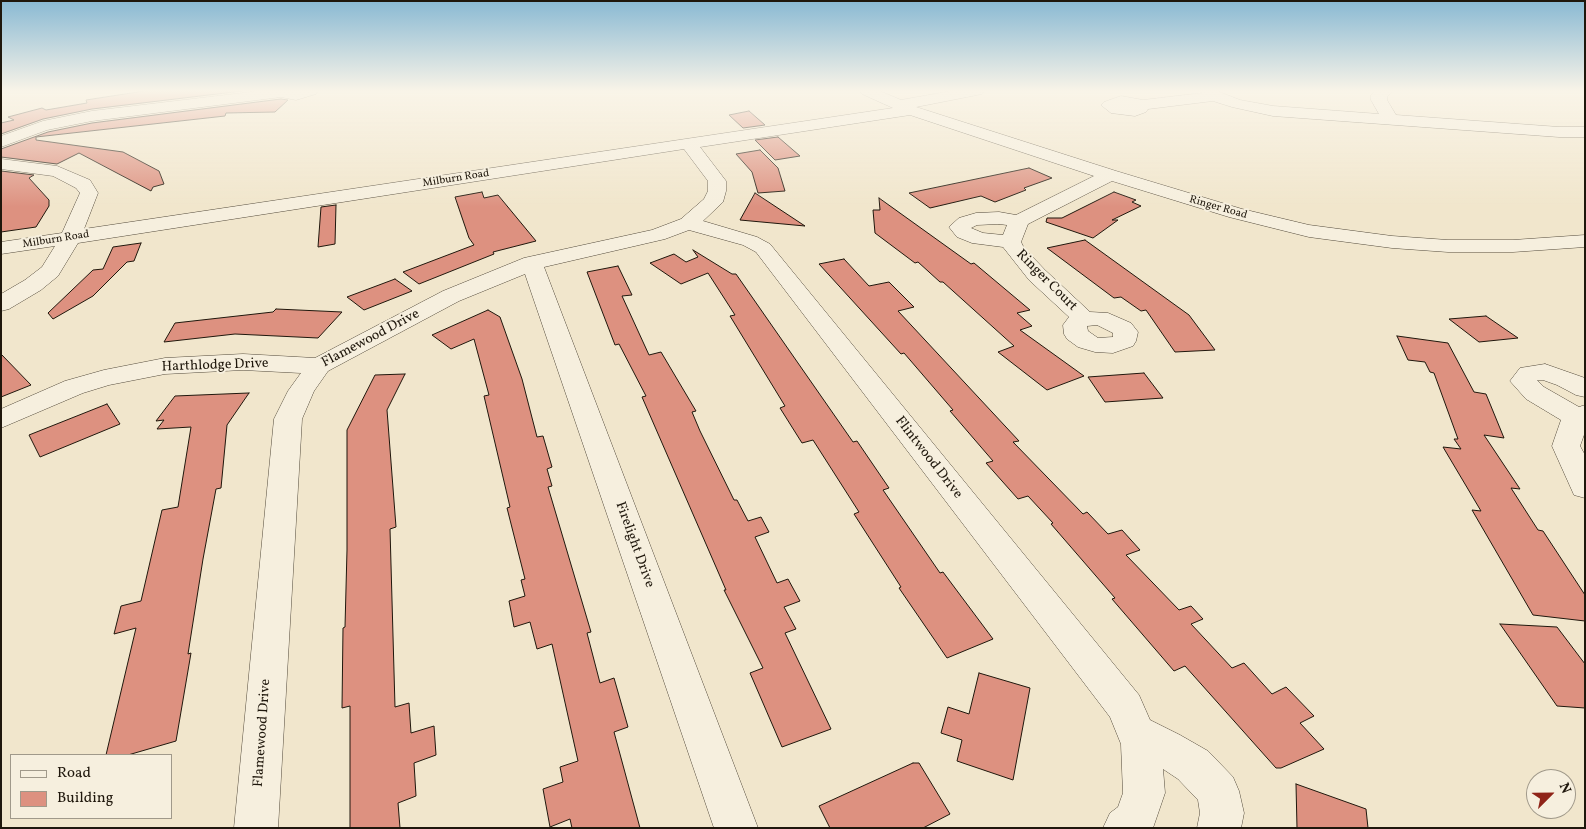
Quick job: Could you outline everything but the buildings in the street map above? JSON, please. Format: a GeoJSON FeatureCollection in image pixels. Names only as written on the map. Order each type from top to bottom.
{"type":"FeatureCollection","features":[{"type":"Feature","properties":{"kind":"street"},"geometry":{"type":"LineString","coordinates":[[1,142],[33,130]]}},
{"type":"Feature","properties":{"kind":"street","name":"Milburn Road"},"geometry":{"type":"LineString","coordinates":[[1,248],[773,130]]}},
{"type":"Feature","properties":{"kind":"street","name":"Ringer Road"},"geometry":{"type":"LineString","coordinates":[[973,130],[1110,175],[1244,215],[1333,235],[1400,243],[1484,247],[1585,242]]}},
{"type":"Feature","properties":{"kind":"street"},"geometry":{"type":"LineString","coordinates":[[1529,130],[1585,132]]}},
{"type":"Feature","properties":{"kind":"street","name":"Flamewood Drive"},"geometry":{"type":"LineString","coordinates":[[256,828],[288,419],[301,391],[319,366],[451,296],[532,263],[658,235],[688,223],[712,202],[717,191],[717,181],[689,144]]}},
{"type":"Feature","properties":{"kind":"street"},"geometry":{"type":"LineString","coordinates":[[1,164],[58,172],[83,184],[89,193],[70,238],[50,272],[33,285],[1,304]]}},
{"type":"Feature","properties":{"kind":"street"},"geometry":{"type":"LineString","coordinates":[[1019,221],[1110,175]]}},
{"type":"Feature","properties":{"kind":"street","name":"Ringer Court"},"geometry":{"type":"LineString","coordinates":[[1011,242],[979,239],[964,233],[959,227],[966,222],[976,219],[999,218],[1019,221],[1011,242],[1014,250],[1037,275],[1084,319]]}},
{"type":"Feature","properties":{"kind":"street","name":"Flintwood Drive"},"geometry":{"type":"LineString","coordinates":[[688,223],[750,241],[763,248],[1125,707],[1142,744],[1144,793],[1134,826]]}},
{"type":"Feature","properties":{"kind":"street","name":"Firelight Drive"},"geometry":{"type":"LineString","coordinates":[[532,263],[736,828]]}},
{"type":"Feature","properties":{"kind":"street","name":"Harthlodge Drive"},"geometry":{"type":"LineString","coordinates":[[1,419],[74,387],[104,378],[164,366],[242,362],[319,366]]}},
{"type":"Feature","properties":{"kind":"street"},"geometry":{"type":"LineString","coordinates":[[1581,416],[1536,393],[1523,381],[1529,373],[1545,372],[1566,379],[1585,389]]}},
{"type":"Feature","properties":{"kind":"street"},"geometry":{"type":"LineString","coordinates":[[1581,416],[1575,419],[1566,446],[1585,488]]}},
{"type":"Feature","properties":{"kind":"street"},"geometry":{"type":"LineString","coordinates":[[1136,733],[1166,748],[1193,765],[1218,791],[1222,813],[1219,828]]}}]}
